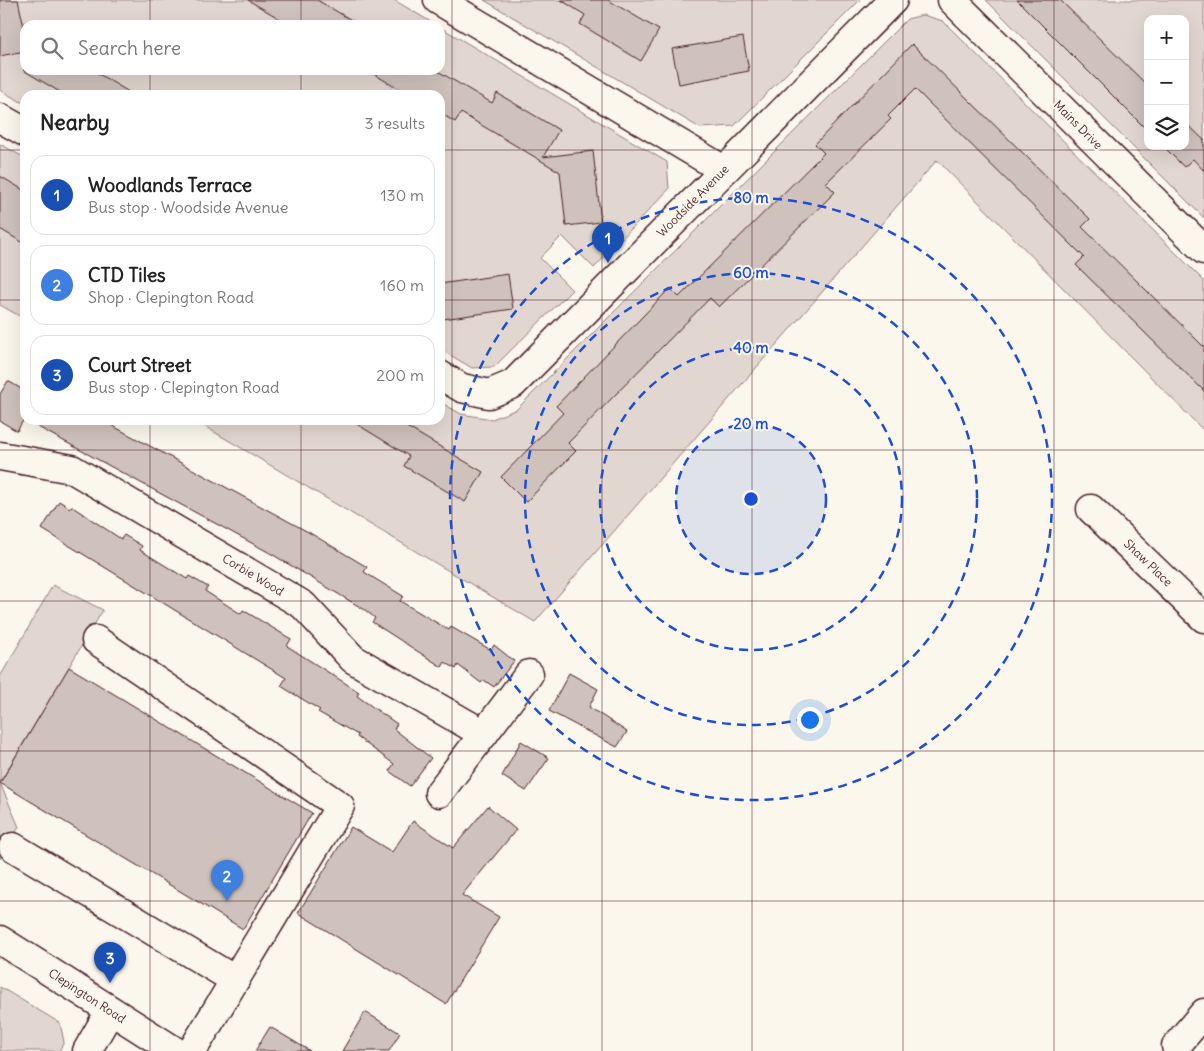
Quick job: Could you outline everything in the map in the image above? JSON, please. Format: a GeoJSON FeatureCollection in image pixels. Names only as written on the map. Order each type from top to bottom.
{"type":"FeatureCollection","features":[{"type":"Feature","properties":{"kind":"street"},"geometry":{"type":"LineString","coordinates":[[438,0],[724,170]]}},
{"type":"Feature","properties":{"kind":"street","name":"Woodside Avenue"},"geometry":{"type":"LineString","coordinates":[[445,378],[462,388],[489,394],[513,384],[893,0]]}},
{"type":"Feature","properties":{"kind":"street","name":"Mains Drive"},"geometry":{"type":"LineString","coordinates":[[952,0],[1204,250]]}},
{"type":"Feature","properties":{"kind":"street"},"geometry":{"type":"LineString","coordinates":[[0,118],[20,129]]}},
{"type":"Feature","properties":{"kind":"street","name":"Corbie Wood"},"geometry":{"type":"LineString","coordinates":[[0,456],[72,469],[303,605],[353,659],[484,734]]}},
{"type":"Feature","properties":{"kind":"street","name":"Shaw Place"},"geometry":{"type":"LineString","coordinates":[[1091,508],[1204,618]]}},
{"type":"Feature","properties":{"kind":"street"},"geometry":{"type":"LineString","coordinates":[[96,640],[340,806],[192,1051]]}},
{"type":"Feature","properties":{"kind":"street"},"geometry":{"type":"LineString","coordinates":[[439,793],[529,674]]}},
{"type":"Feature","properties":{"kind":"street"},"geometry":{"type":"LineString","coordinates":[[13,847],[235,980]]}},
{"type":"Feature","properties":{"kind":"street","name":"Clepington Road"},"geometry":{"type":"LineString","coordinates":[[0,940],[110,1012],[175,1051]]}},
{"type":"Feature","properties":{"kind":"street"},"geometry":{"type":"LineString","coordinates":[[87,1051],[110,1012]]}},
{"type":"Feature","properties":{"kind":"street"},"geometry":{"type":"LineString","coordinates":[[1176,1046],[1204,1013]]}},
{"type":"Feature","properties":{"kind":"shaded area"},"geometry":{"type":"Polygon","coordinates":[[[0,0],[394,0],[428,20],[20,20],[20,75],[445,75],[445,30],[667,162],[669,189],[594,268],[562,236],[540,258],[572,290],[494,367],[472,368],[445,352],[445,90],[20,90],[20,101],[0,90],[0,0]]]}},
{"type":"Feature","properties":{"kind":"shaded area"},"geometry":{"type":"Polygon","coordinates":[[[484,0],[860,0],[734,126],[700,128],[484,0]]]}},
{"type":"Feature","properties":{"kind":"shaded area"},"geometry":{"type":"Polygon","coordinates":[[[986,0],[1204,0],[1204,218],[986,0]]]}},
{"type":"Feature","properties":{"kind":"shaded area"},"geometry":{"type":"Polygon","coordinates":[[[923,15],[943,21],[1204,281],[1204,431],[937,160],[535,622],[202,425],[445,425],[445,405],[461,414],[492,419],[517,409],[907,19],[923,15]]]}},
{"type":"Feature","properties":{"kind":"shaded area"},"geometry":{"type":"Polygon","coordinates":[[[0,144],[20,155],[20,316],[0,305],[0,144]]]}},
{"type":"Feature","properties":{"kind":"shaded area"},"geometry":{"type":"Polygon","coordinates":[[[53,585],[103,610],[0,782],[0,677],[53,585]]]}},
{"type":"Feature","properties":{"kind":"shaded area"},"geometry":{"type":"Polygon","coordinates":[[[0,783],[19,827],[0,859],[0,783]]]}},
{"type":"Feature","properties":{"kind":"shaded area"},"geometry":{"type":"Polygon","coordinates":[[[0,987],[60,1023],[64,1042],[59,1051],[0,1051],[0,987]]]}},
{"type":"Feature","properties":{"kind":"building"},"geometry":{"type":"Polygon","coordinates":[[[0,0],[18,0],[22,20],[20,20],[20,52],[0,56],[0,0]]]}},
{"type":"Feature","properties":{"kind":"building"},"geometry":{"type":"Polygon","coordinates":[[[248,0],[317,0],[351,20],[282,20],[248,0]]]}},
{"type":"Feature","properties":{"kind":"building"},"geometry":{"type":"Polygon","coordinates":[[[561,0],[608,0],[659,30],[641,61],[580,24],[585,15],[561,0]]]}},
{"type":"Feature","properties":{"kind":"building"},"geometry":{"type":"Polygon","coordinates":[[[1017,0],[1060,0],[1144,82],[1144,127],[1017,0]]]}},
{"type":"Feature","properties":{"kind":"building"},"geometry":{"type":"Polygon","coordinates":[[[743,37],[749,71],[679,84],[672,49],[743,37]]]}},
{"type":"Feature","properties":{"kind":"building"},"geometry":{"type":"Polygon","coordinates":[[[912,44],[1090,219],[1082,227],[1204,347],[1204,391],[1076,265],[1084,257],[915,89],[888,116],[891,119],[826,183],[835,192],[719,307],[710,298],[568,443],[576,451],[526,502],[501,477],[563,413],[556,406],[670,288],[679,297],[824,153],[815,144],[912,44]]]}},
{"type":"Feature","properties":{"kind":"building"},"geometry":{"type":"Polygon","coordinates":[[[31,75],[100,75],[126,90],[57,90],[31,75]]]}},
{"type":"Feature","properties":{"kind":"building"},"geometry":{"type":"Polygon","coordinates":[[[375,75],[444,75],[492,103],[497,93],[559,130],[543,157],[593,151],[601,222],[566,226],[560,172],[461,113],[455,122],[445,116],[445,90],[401,90],[375,75]]]}},
{"type":"Feature","properties":{"kind":"building"},"geometry":{"type":"Polygon","coordinates":[[[1189,126],[1204,140],[1204,171],[1193,159],[1184,167],[1167,150],[1189,150],[1189,126]]]}},
{"type":"Feature","properties":{"kind":"building"},"geometry":{"type":"Polygon","coordinates":[[[0,176],[20,188],[20,241],[0,229],[0,176]]]}},
{"type":"Feature","properties":{"kind":"building"},"geometry":{"type":"Polygon","coordinates":[[[508,274],[513,309],[445,319],[445,283],[508,274]]]}},
{"type":"Feature","properties":{"kind":"building"},"geometry":{"type":"Polygon","coordinates":[[[8,381],[20,388],[20,425],[17,431],[0,421],[0,394],[8,381]]]}},
{"type":"Feature","properties":{"kind":"building"},"geometry":{"type":"Polygon","coordinates":[[[34,425],[111,425],[310,533],[367,567],[364,572],[403,596],[400,601],[449,630],[451,627],[491,650],[494,645],[514,661],[494,687],[484,680],[481,683],[458,665],[456,669],[445,662],[442,667],[372,622],[375,618],[365,610],[270,553],[34,425]]]}},
{"type":"Feature","properties":{"kind":"building"},"geometry":{"type":"Polygon","coordinates":[[[358,425],[403,425],[483,472],[465,502],[404,466],[409,456],[358,425]]]}},
{"type":"Feature","properties":{"kind":"building"},"geometry":{"type":"Polygon","coordinates":[[[59,501],[70,508],[71,506],[121,539],[124,535],[142,546],[140,550],[187,579],[189,576],[208,587],[205,591],[241,614],[243,610],[291,639],[287,646],[359,692],[357,696],[397,724],[394,729],[431,758],[410,786],[389,771],[394,764],[357,737],[358,735],[318,712],[320,710],[281,686],[286,678],[42,529],[59,501]]]}},
{"type":"Feature","properties":{"kind":"building"},"geometry":{"type":"Polygon","coordinates":[[[69,667],[312,813],[243,929],[0,783],[69,667]]]}},
{"type":"Feature","properties":{"kind":"building"},"geometry":{"type":"Polygon","coordinates":[[[569,673],[598,689],[589,707],[627,732],[617,747],[549,711],[569,673]]]}},
{"type":"Feature","properties":{"kind":"building"},"geometry":{"type":"Polygon","coordinates":[[[521,741],[549,758],[526,791],[502,776],[521,741]]]}},
{"type":"Feature","properties":{"kind":"building"},"geometry":{"type":"Polygon","coordinates":[[[488,806],[516,830],[462,895],[499,917],[446,1004],[298,913],[351,827],[392,852],[413,821],[453,848],[488,806]]]}},
{"type":"Feature","properties":{"kind":"building"},"geometry":{"type":"Polygon","coordinates":[[[365,1012],[400,1033],[389,1051],[342,1051],[365,1012]]]}},
{"type":"Feature","properties":{"kind":"building"},"geometry":{"type":"Polygon","coordinates":[[[270,1027],[310,1051],[255,1051],[270,1027]]]}},
{"type":"Feature","properties":{"kind":"place","name":"Woodlands Terrace"},"geometry":{"type":"Point","coordinates":[608,263]}},
{"type":"Feature","properties":{"kind":"place","name":"CTD Tiles"},"geometry":{"type":"Point","coordinates":[227,901]}},
{"type":"Feature","properties":{"kind":"place","name":"Court Street"},"geometry":{"type":"Point","coordinates":[110,983]}}]}
